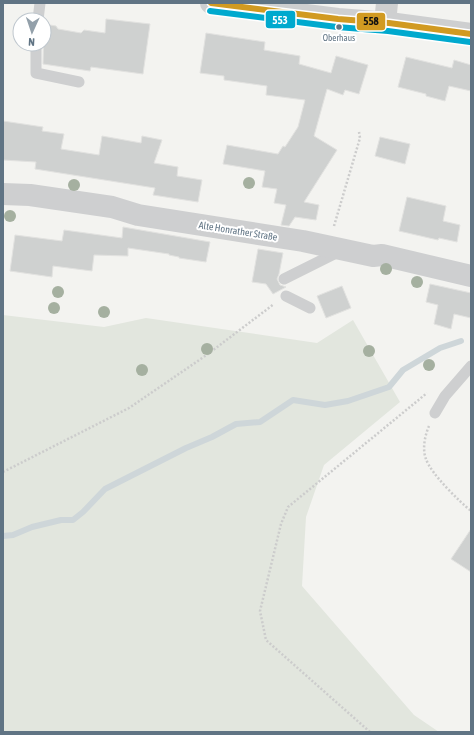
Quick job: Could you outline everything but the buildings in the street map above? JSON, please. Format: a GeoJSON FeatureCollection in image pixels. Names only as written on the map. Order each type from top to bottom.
{"type":"FeatureCollection","features":[{"type":"Feature","properties":{"kind":"street"},"geometry":{"type":"LineString","coordinates":[[211,3],[338,20],[386,13],[471,34]]}},
{"type":"Feature","properties":{"kind":"street","name":"Alte Honrather Straße"},"geometry":{"type":"LineString","coordinates":[[3,194],[30,195],[112,207],[138,216],[303,241],[374,256],[382,255],[471,276]]}},
{"type":"Feature","properties":{"kind":"lane"},"geometry":{"type":"LineString","coordinates":[[36,52],[36,73],[79,82]]}},
{"type":"Feature","properties":{"kind":"lane"},"geometry":{"type":"LineString","coordinates":[[284,279],[332,256],[335,248]]}},
{"type":"Feature","properties":{"kind":"lane"},"geometry":{"type":"LineString","coordinates":[[286,296],[310,308]]}},
{"type":"Feature","properties":{"kind":"lane"},"geometry":{"type":"LineString","coordinates":[[435,413],[445,396],[471,366]]}},
{"type":"Feature","properties":{"kind":"path"},"geometry":{"type":"LineString","coordinates":[[335,248],[360,138],[359,132]]}},
{"type":"Feature","properties":{"kind":"path"},"geometry":{"type":"LineString","coordinates":[[3,472],[129,408],[208,354],[259,314],[286,296]]}},
{"type":"Feature","properties":{"kind":"path"},"geometry":{"type":"LineString","coordinates":[[370,732],[266,640],[260,611],[281,524],[288,507],[430,390]]}},
{"type":"Feature","properties":{"kind":"path"},"geometry":{"type":"LineString","coordinates":[[435,413],[427,432],[424,448],[426,460],[433,472],[459,501],[471,511]]}},
{"type":"Feature","properties":{"kind":"shaded area"},"geometry":{"type":"Polygon","coordinates":[[[3,315],[104,327],[146,318],[317,343],[353,320],[400,402],[324,465],[306,517],[302,586],[414,715],[439,732],[3,732],[3,315]]]}},
{"type":"Feature","properties":{"kind":"waterway"},"geometry":{"type":"LineString","coordinates":[[3,536],[13,535],[32,527],[61,520],[73,520],[83,512],[105,489],[236,424],[260,422],[293,400],[325,405],[348,401],[389,387],[403,370],[440,348],[461,341]]}},
{"type":"Feature","properties":{"kind":"transit line","name":"558"},"geometry":{"type":"LineString","coordinates":[[211,3],[338,19],[389,23],[471,34]]}},
{"type":"Feature","properties":{"kind":"transit line","name":"553"},"geometry":{"type":"LineString","coordinates":[[210,11],[337,27],[388,31],[470,42]]}},
{"type":"Feature","properties":{"kind":"place","name":"Oberhaus"},"geometry":{"type":"Point","coordinates":[339,27]}}]}
